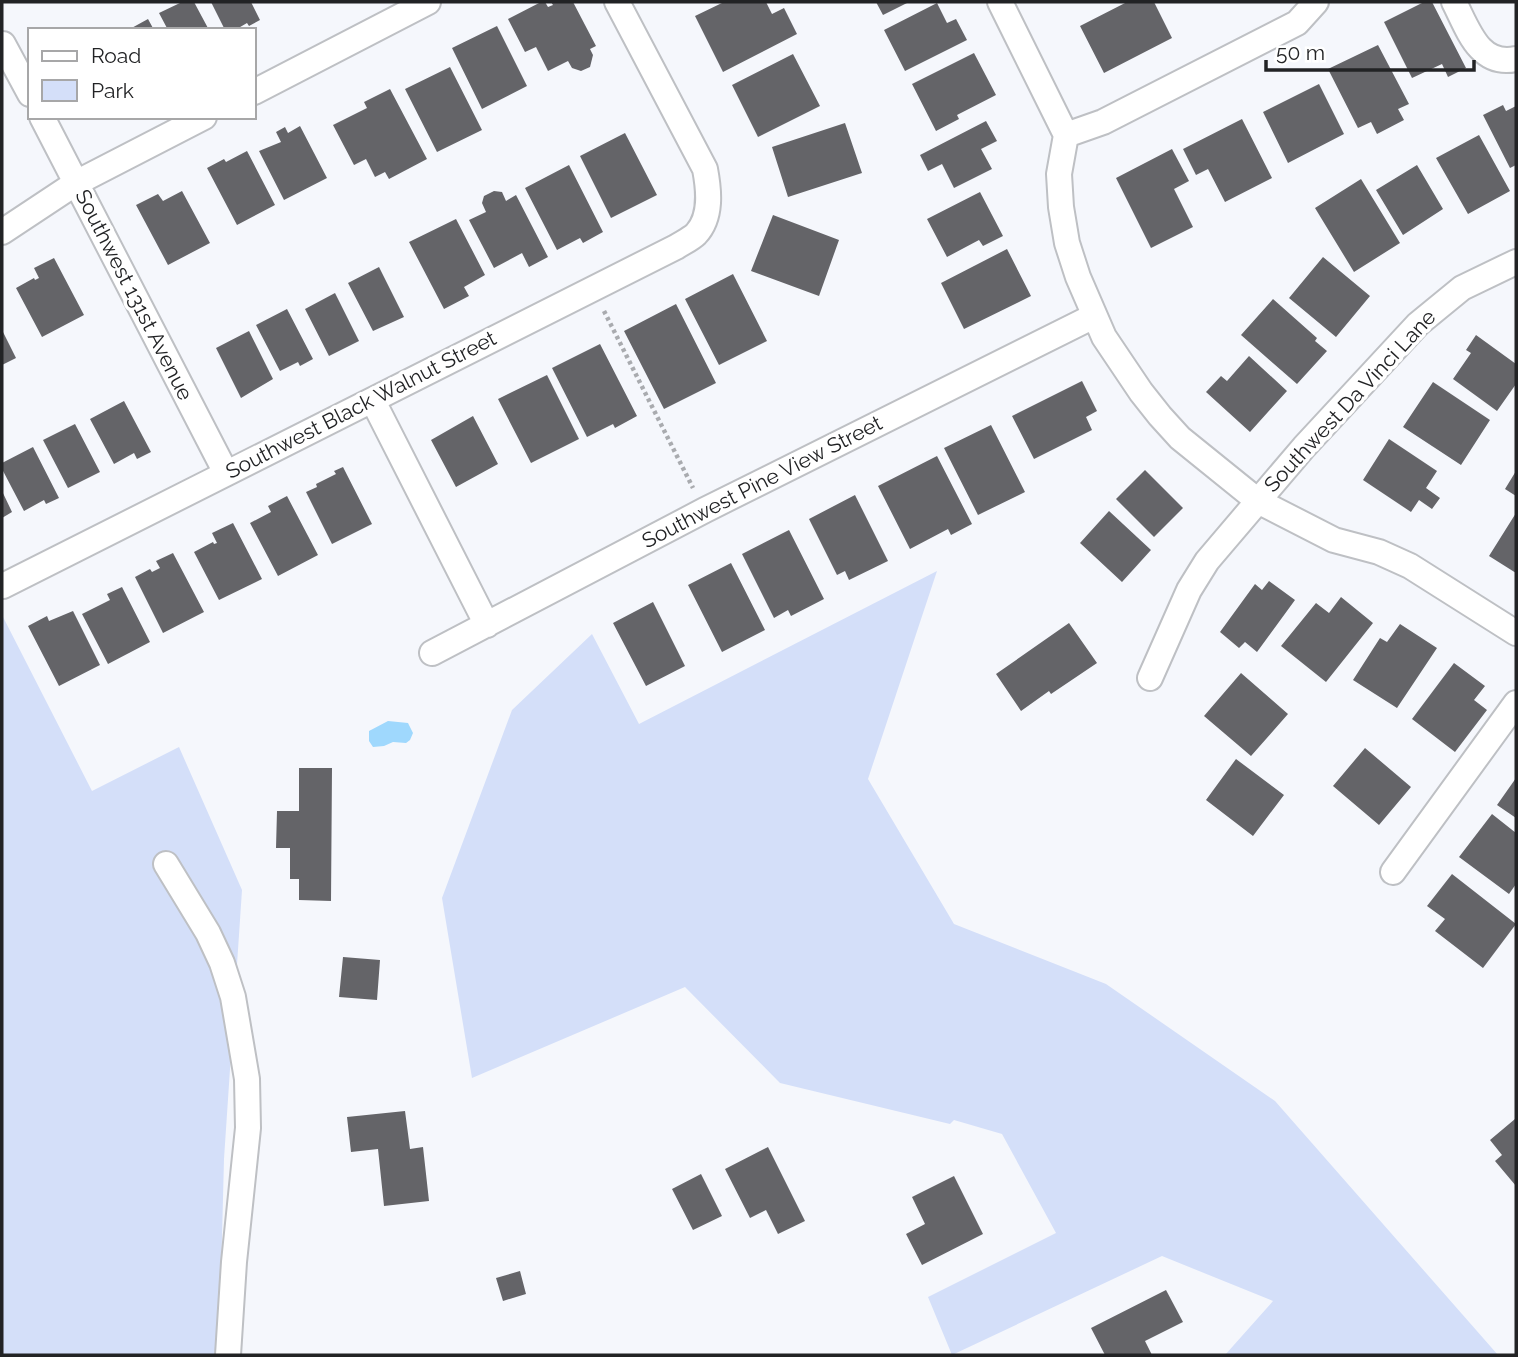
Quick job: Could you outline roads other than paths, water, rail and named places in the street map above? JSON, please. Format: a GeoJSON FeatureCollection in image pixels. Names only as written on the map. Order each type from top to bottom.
{"type":"FeatureCollection","features":[{"type":"Feature","properties":{"kind":"street"},"geometry":{"type":"LineString","coordinates":[[256,91],[428,2]]}},
{"type":"Feature","properties":{"kind":"street","name":"Southwest Black Walnut Street"},"geometry":{"type":"LineString","coordinates":[[3,586],[373,401],[676,247],[696,234],[707,211],[709,191],[705,169],[617,2]]}},
{"type":"Feature","properties":{"kind":"street"},"geometry":{"type":"LineString","coordinates":[[1000,2],[1066,135],[1059,174],[1061,207],[1067,243],[1094,316],[1121,365],[1160,416],[1189,446],[1258,501],[1334,540],[1379,552],[1410,566],[1516,633]]}},
{"type":"Feature","properties":{"kind":"street"},"geometry":{"type":"LineString","coordinates":[[1066,135],[1102,121],[1284,30],[1297,23],[1316,2]]}},
{"type":"Feature","properties":{"kind":"street"},"geometry":{"type":"LineString","coordinates":[[1454,2],[1483,52],[1500,60],[1516,59]]}},
{"type":"Feature","properties":{"kind":"street"},"geometry":{"type":"LineString","coordinates":[[3,44],[28,90]]}},
{"type":"Feature","properties":{"kind":"street","name":"Southwest 131st Avenue"},"geometry":{"type":"LineString","coordinates":[[43,119],[226,474]]}},
{"type":"Feature","properties":{"kind":"street"},"geometry":{"type":"LineString","coordinates":[[2,232],[76,183],[200,119]]}},
{"type":"Feature","properties":{"kind":"street","name":"Southwest Da Vinci Lane"},"geometry":{"type":"LineString","coordinates":[[1150,678],[1189,590],[1207,561],[1304,447],[1418,324],[1462,288],[1516,262]]}},
{"type":"Feature","properties":{"kind":"street","name":"Southwest Pine View Street"},"geometry":{"type":"LineString","coordinates":[[432,653],[705,510],[1094,316]]}},
{"type":"Feature","properties":{"kind":"street"},"geometry":{"type":"LineString","coordinates":[[373,401],[487,625]]}},
{"type":"Feature","properties":{"kind":"street"},"geometry":{"type":"LineString","coordinates":[[1393,872],[1516,703]]}},
{"type":"Feature","properties":{"kind":"street"},"geometry":{"type":"LineString","coordinates":[[166,864],[208,933],[222,963],[233,997],[247,1079],[248,1128],[234,1262],[228,1355]]}},
{"type":"Feature","properties":{"kind":"water"},"geometry":{"type":"Polygon","coordinates":[[[388,721],[408,723],[413,733],[410,740],[406,743],[393,742],[373,747],[369,741],[369,731],[388,721]]]}}]}
